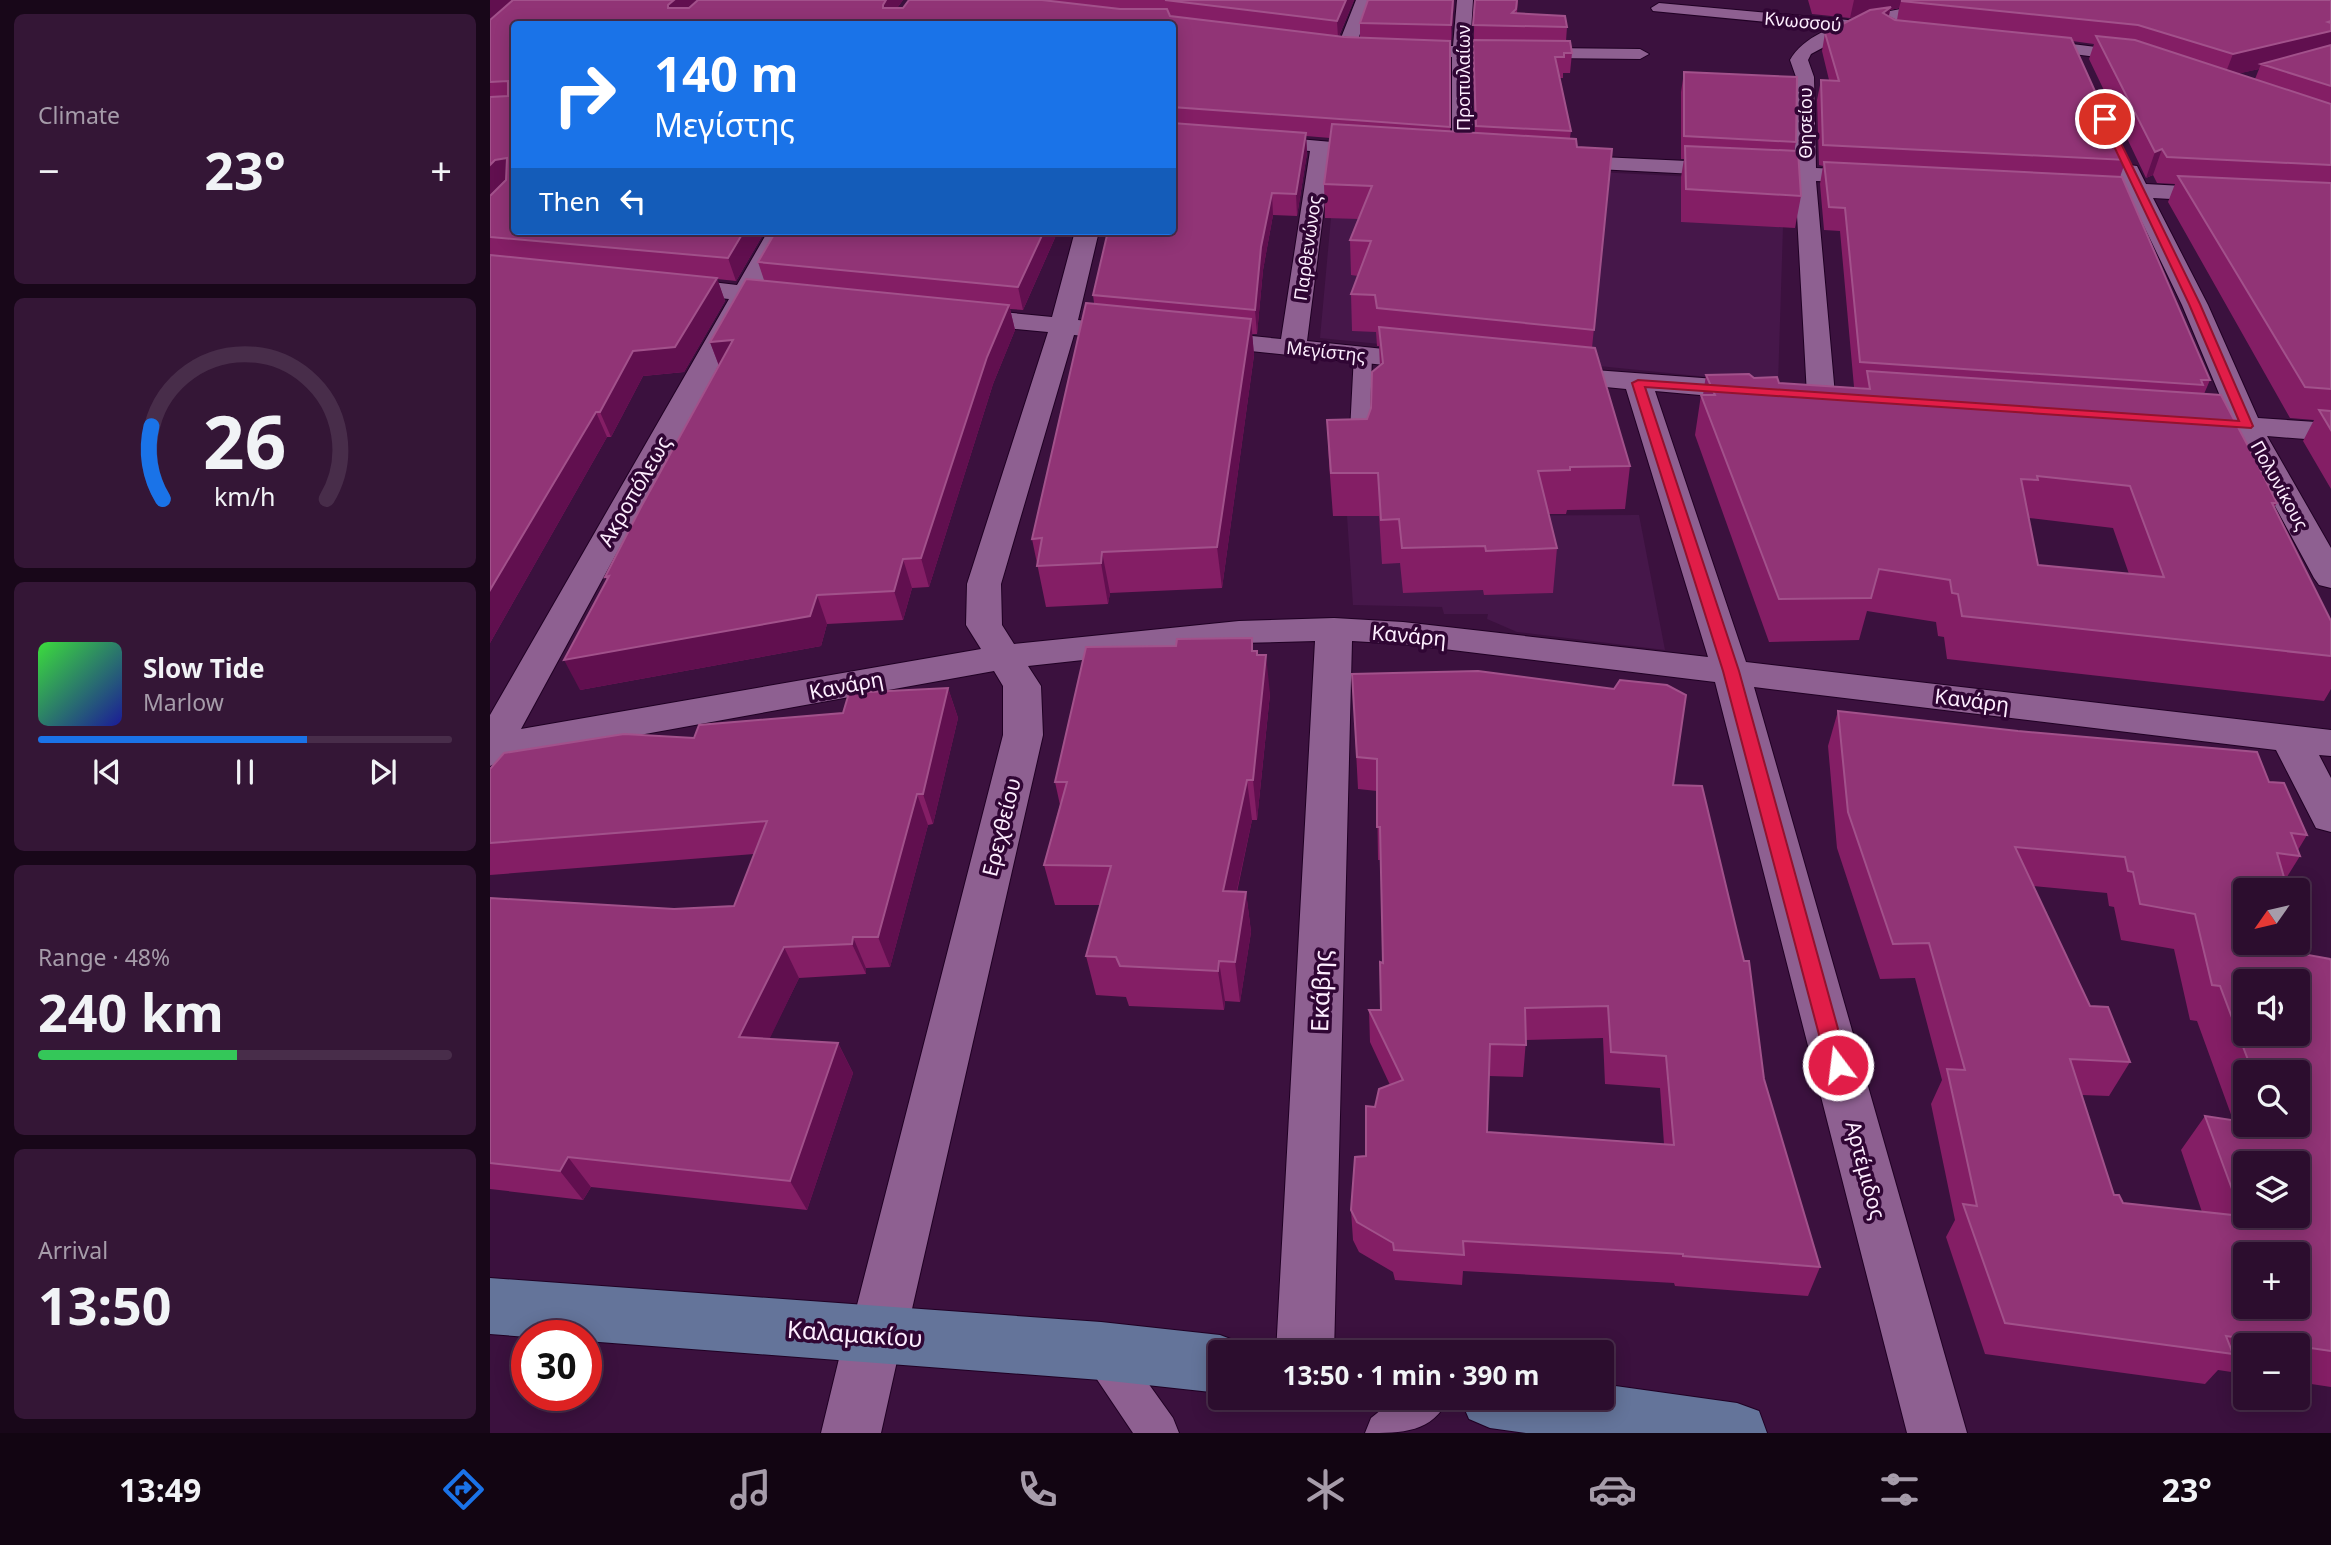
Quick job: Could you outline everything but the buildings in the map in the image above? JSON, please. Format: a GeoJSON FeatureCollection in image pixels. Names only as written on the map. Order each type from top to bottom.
{"type":"FeatureCollection","features":[{"type":"Feature","properties":{"kind":"main road","name":"Καλαμακίου"},"geometry":{"type":"LineString","coordinates":[[490,1306],[1101,1350],[1208,1363]]}},
{"type":"Feature","properties":{"kind":"main road"},"geometry":{"type":"LineString","coordinates":[[1575,1410],[1737,1433]]}},
{"type":"Feature","properties":{"kind":"street"},"geometry":{"type":"LineString","coordinates":[[1346,47],[1364,0]]}},
{"type":"Feature","properties":{"kind":"street","name":"Προπυλαίων"},"geometry":{"type":"LineString","coordinates":[[1463,157],[1461,52],[1465,0]]}},
{"type":"Feature","properties":{"kind":"street","name":"Θησείου"},"geometry":{"type":"LineString","coordinates":[[1799,394],[1805,76],[1799,60],[1804,51],[1847,25],[1860,21],[1994,0]]}},
{"type":"Feature","properties":{"kind":"street","name":"Κνωσσού"},"geometry":{"type":"LineString","coordinates":[[1659,8],[1901,31]]}},
{"type":"Feature","properties":{"kind":"street"},"geometry":{"type":"LineString","coordinates":[[2007,42],[2078,60],[2130,55],[2165,66]]}},
{"type":"Feature","properties":{"kind":"street"},"geometry":{"type":"LineString","coordinates":[[1384,51],[1640,54]]}},
{"type":"Feature","properties":{"kind":"street"},"geometry":{"type":"LineString","coordinates":[[1176,134],[1399,152]]}},
{"type":"Feature","properties":{"kind":"street","name":"Παρθενώνος"},"geometry":{"type":"LineString","coordinates":[[1293,348],[1321,147]]}},
{"type":"Feature","properties":{"kind":"street","name":"Πολυνίκους"},"geometry":{"type":"LineString","coordinates":[[2121,154],[2195,304],[2247,426],[2331,578]]}},
{"type":"Feature","properties":{"kind":"street"},"geometry":{"type":"LineString","coordinates":[[1437,155],[1490,158]]}},
{"type":"Feature","properties":{"kind":"street"},"geometry":{"type":"LineString","coordinates":[[1531,160],[1902,178]]}},
{"type":"Feature","properties":{"kind":"street"},"geometry":{"type":"LineString","coordinates":[[2054,186],[2331,201]]}},
{"type":"Feature","properties":{"kind":"street","name":"Ακροπόλεως"},"geometry":{"type":"LineString","coordinates":[[491,749],[778,235]]}},
{"type":"Feature","properties":{"kind":"street","name":"Ερεχθείου"},"geometry":{"type":"LineString","coordinates":[[851,1433],[874,1334],[887,1296],[1023,735],[1022,686],[984,625],[984,584],[1063,326],[1086,235]]}},
{"type":"Feature","properties":{"kind":"street"},"geometry":{"type":"LineString","coordinates":[[649,283],[812,300]]}},
{"type":"Feature","properties":{"kind":"street","name":"Μεγίστης"},"geometry":{"type":"LineString","coordinates":[[933,313],[1459,365]]}},
{"type":"Feature","properties":{"kind":"street"},"geometry":{"type":"LineString","coordinates":[[1528,372],[1638,383],[1849,397]]}},
{"type":"Feature","properties":{"kind":"street","name":"Αρτέμιδος"},"geometry":{"type":"LineString","coordinates":[[1638,383],[1731,671],[1937,1433]]}},
{"type":"Feature","properties":{"kind":"street"},"geometry":{"type":"LineString","coordinates":[[2164,420],[2331,432]]}},
{"type":"Feature","properties":{"kind":"street","name":"Κανάρη"},"geometry":{"type":"LineString","coordinates":[[491,749],[1005,657],[1239,632],[1334,629],[1403,633],[2331,743]]}},
{"type":"Feature","properties":{"kind":"street","name":"Εκάβης"},"geometry":{"type":"LineString","coordinates":[[1306,1340],[1334,629]]}},
{"type":"Feature","properties":{"kind":"street"},"geometry":{"type":"LineString","coordinates":[[2290,738],[2331,817]]}},
{"type":"Feature","properties":{"kind":"lane"},"geometry":{"type":"LineString","coordinates":[[1359,450],[1363,355]]}},
{"type":"Feature","properties":{"kind":"lane"},"geometry":{"type":"LineString","coordinates":[[1101,1350],[1158,1433]]}},
{"type":"Feature","properties":{"kind":"lane"},"geometry":{"type":"LineString","coordinates":[[1386,1433],[1414,1410]]}},
{"type":"Feature","properties":{"kind":"shaded area"},"geometry":{"type":"Polygon","coordinates":[[[1478,166],[1734,179],[1783,227],[1778,384],[1320,338],[1333,196],[1478,166]]]}},
{"type":"Feature","properties":{"kind":"shaded area"},"geometry":{"type":"Polygon","coordinates":[[[1639,515],[1665,650],[1517,632],[1487,619],[1488,614],[1444,614],[1442,607],[1353,605],[1347,516],[1639,515]]]}},
{"type":"Feature","properties":{"kind":"route"},"geometry":{"type":"LineString","coordinates":[[1838,1065],[1731,671],[1638,383],[2247,426],[2195,304],[2137,190],[2105,119]]}}]}
